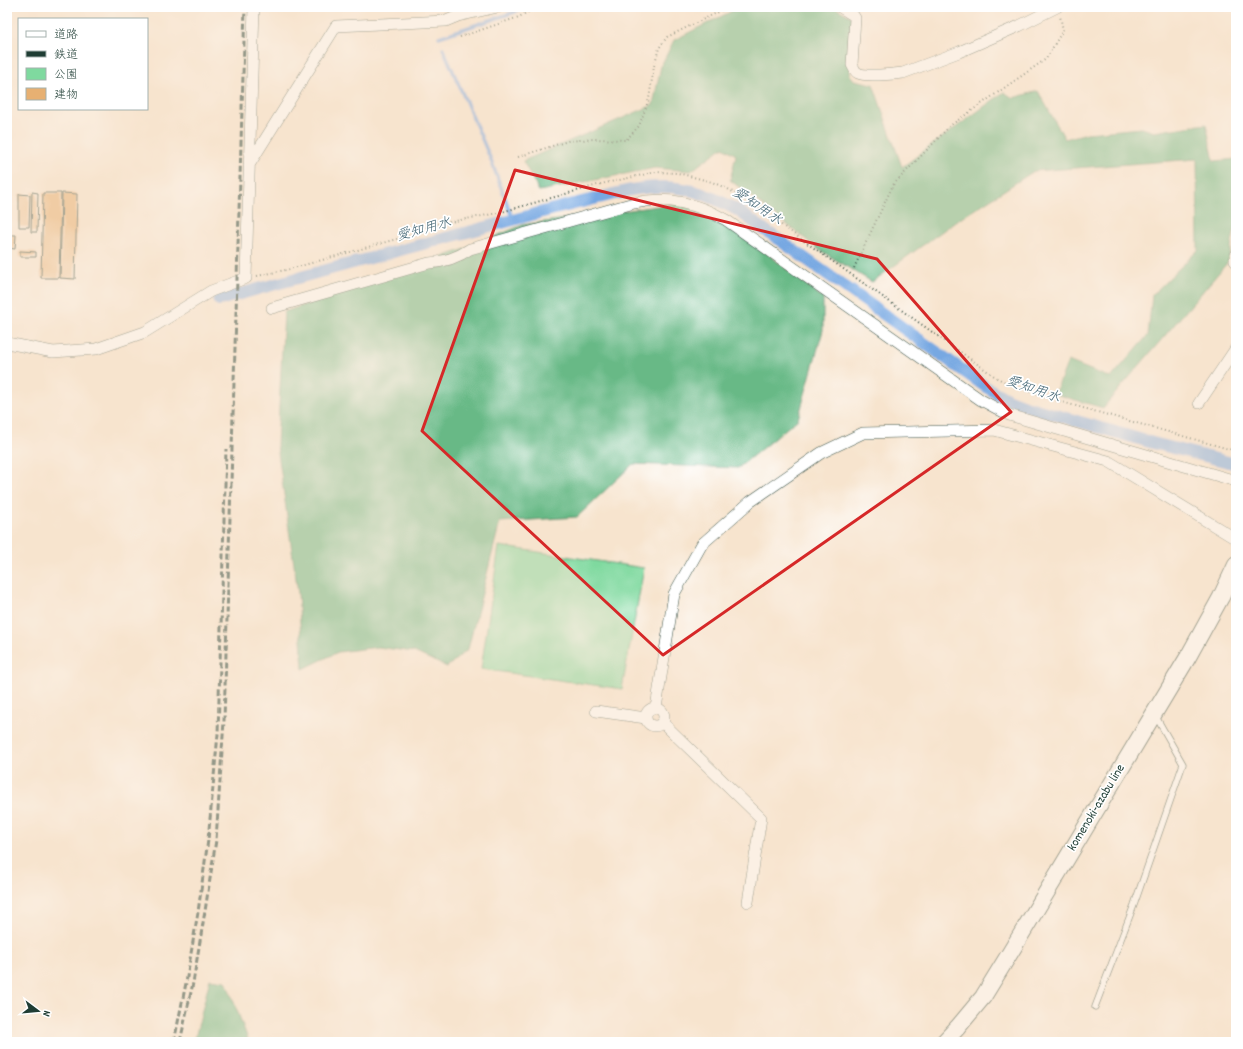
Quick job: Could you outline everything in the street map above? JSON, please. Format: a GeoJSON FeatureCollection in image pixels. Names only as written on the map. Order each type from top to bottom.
{"type":"FeatureCollection","features":[{"type":"Feature","properties":{"kind":"main road","name":"komenoki-azabu line"},"geometry":{"type":"LineString","coordinates":[[944,1042],[987,990],[1202,630],[1221,597],[1236,565]]}},
{"type":"Feature","properties":{"kind":"street"},"geometry":{"type":"LineString","coordinates":[[7,343],[53,352],[96,349],[145,332],[211,291],[246,278],[254,7]]}},
{"type":"Feature","properties":{"kind":"street"},"geometry":{"type":"LineString","coordinates":[[249,166],[336,26],[446,21],[458,16],[498,7]]}},
{"type":"Feature","properties":{"kind":"street"},"geometry":{"type":"LineString","coordinates":[[840,7],[853,15],[855,18],[852,65],[858,74],[863,75],[902,73],[959,52],[1058,11]]}},
{"type":"Feature","properties":{"kind":"street"},"geometry":{"type":"LineString","coordinates":[[272,308],[429,262],[442,262],[459,256],[470,249],[634,203],[663,200],[689,204],[702,208],[726,220],[974,396],[1009,415],[1236,481]]}},
{"type":"Feature","properties":{"kind":"street"},"geometry":{"type":"LineString","coordinates":[[1236,255],[1236,262]]}},
{"type":"Feature","properties":{"kind":"street"},"geometry":{"type":"LineString","coordinates":[[1199,403],[1236,348]]}},
{"type":"Feature","properties":{"kind":"street"},"geometry":{"type":"LineString","coordinates":[[656,708],[674,594],[702,544],[750,502],[821,453],[863,433],[994,430],[1108,461],[1236,539]]}},
{"type":"Feature","properties":{"kind":"street"},"geometry":{"type":"LineString","coordinates":[[596,712],[646,718],[651,725],[657,725],[662,722],[664,718],[662,712],[658,708],[653,708],[648,712],[646,718]]}},
{"type":"Feature","properties":{"kind":"street"},"geometry":{"type":"LineString","coordinates":[[662,722],[761,818],[748,902]]}},
{"type":"Feature","properties":{"kind":"lane"},"geometry":{"type":"LineString","coordinates":[[1095,1008],[1134,905],[1183,764],[1153,713]]}},
{"type":"Feature","properties":{"kind":"path"},"geometry":{"type":"LineString","coordinates":[[460,37],[519,17],[537,7]]}},
{"type":"Feature","properties":{"kind":"path"},"geometry":{"type":"LineString","coordinates":[[518,157],[568,141],[594,139],[626,140],[639,126],[648,99],[659,48],[667,37],[729,7]]}},
{"type":"Feature","properties":{"kind":"path"},"geometry":{"type":"LineString","coordinates":[[854,268],[893,185],[951,125],[1046,59],[1063,30],[1058,11]]}},
{"type":"Feature","properties":{"kind":"path"},"geometry":{"type":"LineString","coordinates":[[246,278],[290,269],[418,233],[429,226],[498,213],[637,175],[656,172],[678,173],[712,182],[728,189],[759,209],[997,378],[1013,386],[1044,397],[1236,451]]}},
{"type":"Feature","properties":{"kind":"highlighted area"},"geometry":{"type":"Polygon","coordinates":[[[515,170],[877,259],[1011,412],[663,655],[422,431],[515,170]]]}},
{"type":"Feature","properties":{"kind":"green space"},"geometry":{"type":"Polygon","coordinates":[[[740,7],[834,7],[852,17],[850,75],[854,80],[873,84],[902,167],[1004,92],[1013,98],[1038,91],[1065,139],[1087,133],[1142,128],[1154,132],[1206,124],[1214,161],[1236,159],[1236,223],[1228,262],[1103,408],[1055,394],[1068,361],[1111,378],[1148,335],[1152,295],[1198,250],[1197,159],[1034,171],[955,222],[872,282],[818,249],[730,180],[736,155],[723,147],[691,171],[655,168],[539,191],[523,161],[653,105],[661,66],[674,40],[740,7]]]}},
{"type":"Feature","properties":{"kind":"green space"},"geometry":{"type":"Polygon","coordinates":[[[679,203],[728,222],[823,298],[823,330],[798,419],[738,468],[633,464],[577,517],[500,522],[468,649],[447,667],[414,652],[378,647],[338,652],[303,669],[298,593],[277,445],[284,312],[465,249],[523,225],[679,203]]]}},
{"type":"Feature","properties":{"kind":"green space"},"geometry":{"type":"Polygon","coordinates":[[[499,546],[644,568],[622,689],[481,669],[499,546]]]}},
{"type":"Feature","properties":{"kind":"green space"},"geometry":{"type":"Polygon","coordinates":[[[210,979],[226,981],[249,1042],[194,1042],[210,979]]]}},
{"type":"Feature","properties":{"kind":"building"},"geometry":{"type":"Polygon","coordinates":[[[32,192],[38,193],[37,232],[31,232],[32,192]]]}},
{"type":"Feature","properties":{"kind":"building"},"geometry":{"type":"Polygon","coordinates":[[[43,193],[61,193],[59,278],[41,278],[43,193]]]}},
{"type":"Feature","properties":{"kind":"building"},"geometry":{"type":"Polygon","coordinates":[[[62,193],[77,194],[75,279],[60,278],[62,193]]]}},
{"type":"Feature","properties":{"kind":"building"},"geometry":{"type":"Polygon","coordinates":[[[19,194],[30,195],[29,227],[19,227],[19,194]]]}},
{"type":"Feature","properties":{"kind":"building"},"geometry":{"type":"Polygon","coordinates":[[[9,235],[16,235],[15,249],[8,248],[9,235]]]}},
{"type":"Feature","properties":{"kind":"building"},"geometry":{"type":"Polygon","coordinates":[[[20,251],[36,252],[36,257],[20,257],[20,251]]]}},
{"type":"Feature","properties":{"kind":"waterway"},"geometry":{"type":"LineString","coordinates":[[439,37],[515,12],[524,7]]}},
{"type":"Feature","properties":{"kind":"waterway"},"geometry":{"type":"LineString","coordinates":[[443,48],[491,160],[513,220]]}},
{"type":"Feature","properties":{"kind":"waterway","name":"愛知用水"},"geometry":{"type":"LineString","coordinates":[[219,300],[403,249],[613,194],[652,187],[681,188],[700,193],[737,210],[986,387],[1007,399],[1025,406],[1153,443],[1236,464]]}},
{"type":"Feature","properties":{"kind":"railway"},"geometry":{"type":"LineString","coordinates":[[180,1042],[193,983],[216,840],[224,721],[245,7]]}},
{"type":"Feature","properties":{"kind":"railway"},"geometry":{"type":"LineString","coordinates":[[174,1042],[198,912],[208,840],[218,734],[226,449]]}}]}
